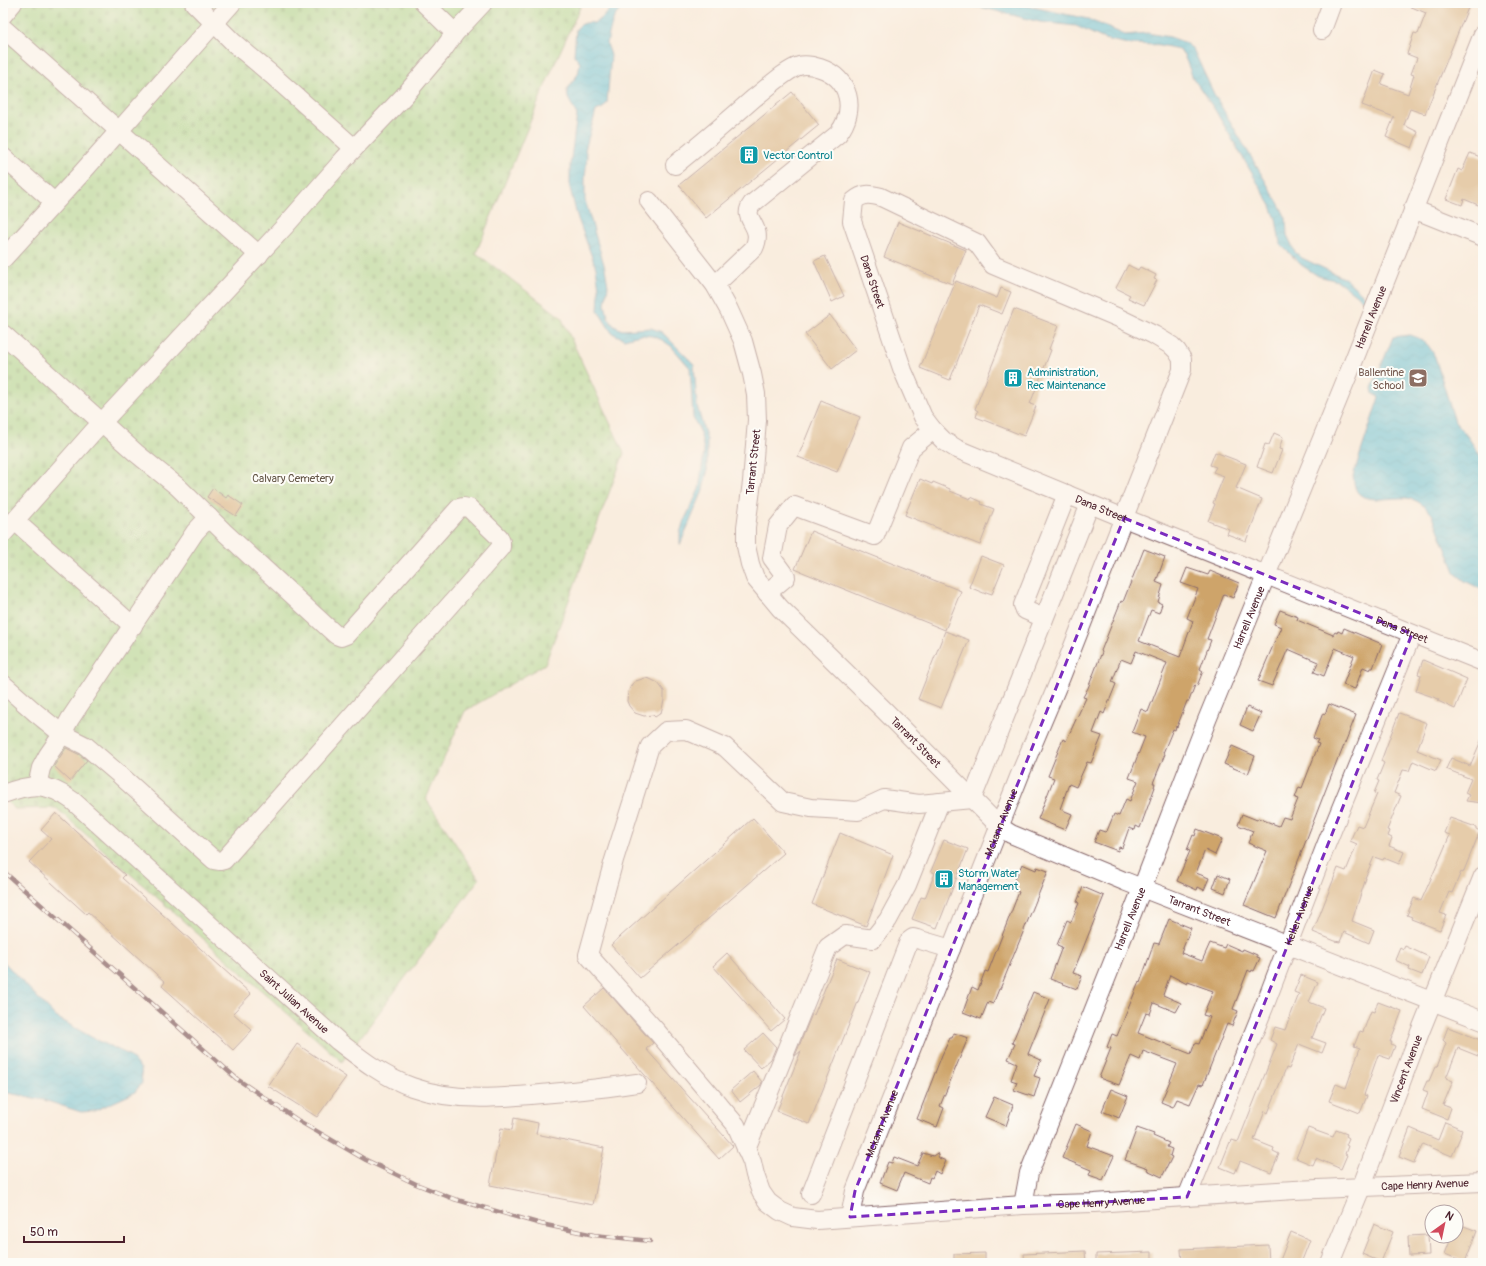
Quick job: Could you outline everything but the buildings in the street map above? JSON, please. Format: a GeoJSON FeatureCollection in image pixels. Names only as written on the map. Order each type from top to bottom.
{"type":"FeatureCollection","features":[{"type":"Feature","properties":{"kind":"street"},"geometry":{"type":"LineString","coordinates":[[3,15],[13,3]]}},
{"type":"Feature","properties":{"kind":"street"},"geometry":{"type":"LineString","coordinates":[[194,3],[214,24],[354,148]]}},
{"type":"Feature","properties":{"kind":"street"},"geometry":{"type":"LineString","coordinates":[[3,259],[232,3]]}},
{"type":"Feature","properties":{"kind":"street"},"geometry":{"type":"LineString","coordinates":[[424,3],[455,33]]}},
{"type":"Feature","properties":{"kind":"street"},"geometry":{"type":"LineString","coordinates":[[3,534],[102,423],[258,255],[354,148],[405,95],[443,50],[455,33],[483,3]]}},
{"type":"Feature","properties":{"kind":"street"},"geometry":{"type":"LineString","coordinates":[[1322,30],[1332,3]]}},
{"type":"Feature","properties":{"kind":"street"},"geometry":{"type":"LineString","coordinates":[[3,28],[258,255]]}},
{"type":"Feature","properties":{"kind":"street","name":"Harrell Avenue"},"geometry":{"type":"LineString","coordinates":[[1023,1205],[1029,1173],[1207,720],[1349,372],[1483,34]]}},
{"type":"Feature","properties":{"kind":"street"},"geometry":{"type":"LineString","coordinates":[[675,165],[777,80],[798,66],[814,66],[825,70],[835,76],[847,95],[849,105],[848,116],[844,126],[838,134],[748,208],[748,214],[758,236],[757,242],[754,248],[715,285]]}},
{"type":"Feature","properties":{"kind":"street"},"geometry":{"type":"LineString","coordinates":[[3,157],[54,202]]}},
{"type":"Feature","properties":{"kind":"street","name":"Mckann Avenue"},"geometry":{"type":"LineString","coordinates":[[850,1217],[855,1191],[1182,370],[1182,359],[1177,351],[1154,335],[1119,318],[993,265],[977,243],[880,197],[869,194],[859,196],[854,201],[852,221]]}},
{"type":"Feature","properties":{"kind":"street","name":"Tarrant Street"},"geometry":{"type":"LineString","coordinates":[[649,201],[715,285],[729,310],[743,342],[752,374],[756,394],[757,420],[752,482],[746,527],[746,546],[755,578],[780,608],[1000,827],[1011,834],[1142,888],[1483,1021]]}},
{"type":"Feature","properties":{"kind":"street"},"geometry":{"type":"LineString","coordinates":[[1413,209],[1483,238]]}},
{"type":"Feature","properties":{"kind":"street","name":"Dana Street"},"geometry":{"type":"LineString","coordinates":[[852,221],[903,371],[923,417],[932,430],[944,441],[957,449],[1124,518],[1483,662]]}},
{"type":"Feature","properties":{"kind":"street"},"geometry":{"type":"LineString","coordinates":[[3,334],[136,453],[178,487],[336,635],[341,637],[346,635],[459,508],[469,508],[499,538],[501,542],[501,547],[224,860],[214,860],[86,746],[62,734],[3,684]]}},
{"type":"Feature","properties":{"kind":"street"},"geometry":{"type":"LineString","coordinates":[[767,593],[786,577],[772,558],[778,526],[794,506],[875,536],[911,448],[932,430]]}},
{"type":"Feature","properties":{"kind":"street"},"geometry":{"type":"LineString","coordinates":[[1044,618],[1025,610],[1023,605],[1067,494]]}},
{"type":"Feature","properties":{"kind":"street"},"geometry":{"type":"LineString","coordinates":[[749,1155],[828,947],[845,935],[873,939],[888,920],[907,885],[940,802],[972,799],[1090,504]]}},
{"type":"Feature","properties":{"kind":"street"},"geometry":{"type":"LineString","coordinates":[[37,786],[41,768],[70,719],[195,532],[209,517]]}},
{"type":"Feature","properties":{"kind":"street"},"geometry":{"type":"LineString","coordinates":[[15,521],[133,626]]}},
{"type":"Feature","properties":{"kind":"street","name":"Keller Avenue"},"geometry":{"type":"LineString","coordinates":[[1187,1197],[1288,945],[1326,845],[1412,634]]}},
{"type":"Feature","properties":{"kind":"street","name":"Cape Henry Avenue"},"geometry":{"type":"LineString","coordinates":[[940,802],[919,804],[884,799],[858,811],[811,808],[783,802],[725,747],[686,730],[666,731],[650,746],[614,860],[588,955],[658,1033],[736,1125],[749,1155],[760,1192],[768,1202],[780,1211],[793,1217],[808,1220],[1023,1205],[1094,1203],[1294,1190],[1483,1182]]}},
{"type":"Feature","properties":{"kind":"street","name":"Saint Julian Avenue"},"geometry":{"type":"LineString","coordinates":[[3,794],[20,787],[37,786],[49,787],[64,794],[338,1041],[369,1065],[390,1078],[412,1087],[434,1093],[458,1097],[488,1098],[602,1089],[638,1083]]}},
{"type":"Feature","properties":{"kind":"street","name":"Vincent Avenue"},"geometry":{"type":"LineString","coordinates":[[1330,1263],[1361,1188],[1483,876]]}},
{"type":"Feature","properties":{"kind":"street"},"geometry":{"type":"LineString","coordinates":[[811,1194],[909,941],[913,938],[951,949]]}},
{"type":"Feature","properties":{"kind":"highlighted area"},"geometry":{"type":"Polygon","coordinates":[[[1124,518],[1412,634],[1187,1197],[850,1217],[855,1191],[1124,518]]]}},
{"type":"Feature","properties":{"kind":"green space","name":"Calvary Cemetery"},"geometry":{"type":"Polygon","coordinates":[[[3,3],[582,3],[547,81],[476,253],[561,317],[624,453],[545,664],[465,711],[426,799],[479,879],[342,1062],[56,808],[15,809],[3,798],[3,3]]]}},
{"type":"Feature","properties":{"kind":"water"},"geometry":{"type":"Polygon","coordinates":[[[615,3],[627,3],[614,17],[609,34],[607,44],[611,55],[607,103],[603,108],[596,111],[585,150],[587,156],[585,200],[605,268],[608,286],[605,304],[608,317],[614,326],[622,330],[651,328],[662,332],[694,364],[697,406],[707,440],[707,473],[702,493],[680,545],[680,533],[683,523],[699,489],[704,451],[700,431],[693,418],[690,368],[671,346],[662,340],[652,336],[640,335],[624,339],[612,333],[598,311],[599,289],[596,268],[577,216],[570,188],[570,165],[577,115],[568,98],[567,90],[578,74],[580,63],[574,55],[576,29],[584,23],[594,23],[601,19],[615,3]]]}},
{"type":"Feature","properties":{"kind":"water"},"geometry":{"type":"Polygon","coordinates":[[[953,3],[1014,3],[1088,19],[1125,35],[1147,33],[1170,37],[1184,42],[1193,49],[1214,94],[1280,206],[1286,218],[1287,235],[1295,252],[1302,258],[1346,279],[1370,301],[1368,304],[1338,281],[1318,276],[1301,265],[1280,244],[1276,219],[1271,206],[1215,110],[1193,78],[1184,55],[1179,49],[1160,45],[1128,44],[1104,39],[1076,26],[1040,22],[984,8],[953,3]]]}},
{"type":"Feature","properties":{"kind":"water"},"geometry":{"type":"Polygon","coordinates":[[[1409,335],[1422,340],[1433,352],[1455,422],[1468,437],[1483,460],[1483,590],[1465,581],[1456,574],[1432,514],[1424,506],[1417,501],[1406,498],[1374,499],[1363,497],[1357,492],[1355,487],[1353,476],[1379,397],[1373,394],[1372,388],[1393,337],[1409,335]]]}},
{"type":"Feature","properties":{"kind":"water"},"geometry":{"type":"Polygon","coordinates":[[[3,961],[56,1017],[93,1038],[129,1055],[141,1069],[142,1083],[134,1093],[94,1111],[81,1112],[44,1100],[3,1092],[3,961]]]}},
{"type":"Feature","properties":{"kind":"railway"},"geometry":{"type":"LineString","coordinates":[[3,871],[237,1079],[299,1121],[366,1160],[416,1184],[454,1199],[541,1224],[594,1235],[650,1241]]}},
{"type":"Feature","properties":{"kind":"place","name":"Vector Control"},"geometry":{"type":"Point","coordinates":[749,155]}},
{"type":"Feature","properties":{"kind":"place","name":"Administration, Rec Maintenance"},"geometry":{"type":"Point","coordinates":[1013,378]}},
{"type":"Feature","properties":{"kind":"place","name":"Ballentine School"},"geometry":{"type":"Point","coordinates":[1418,378]}},
{"type":"Feature","properties":{"kind":"place","name":"Storm Water Management"},"geometry":{"type":"Point","coordinates":[944,879]}}]}
